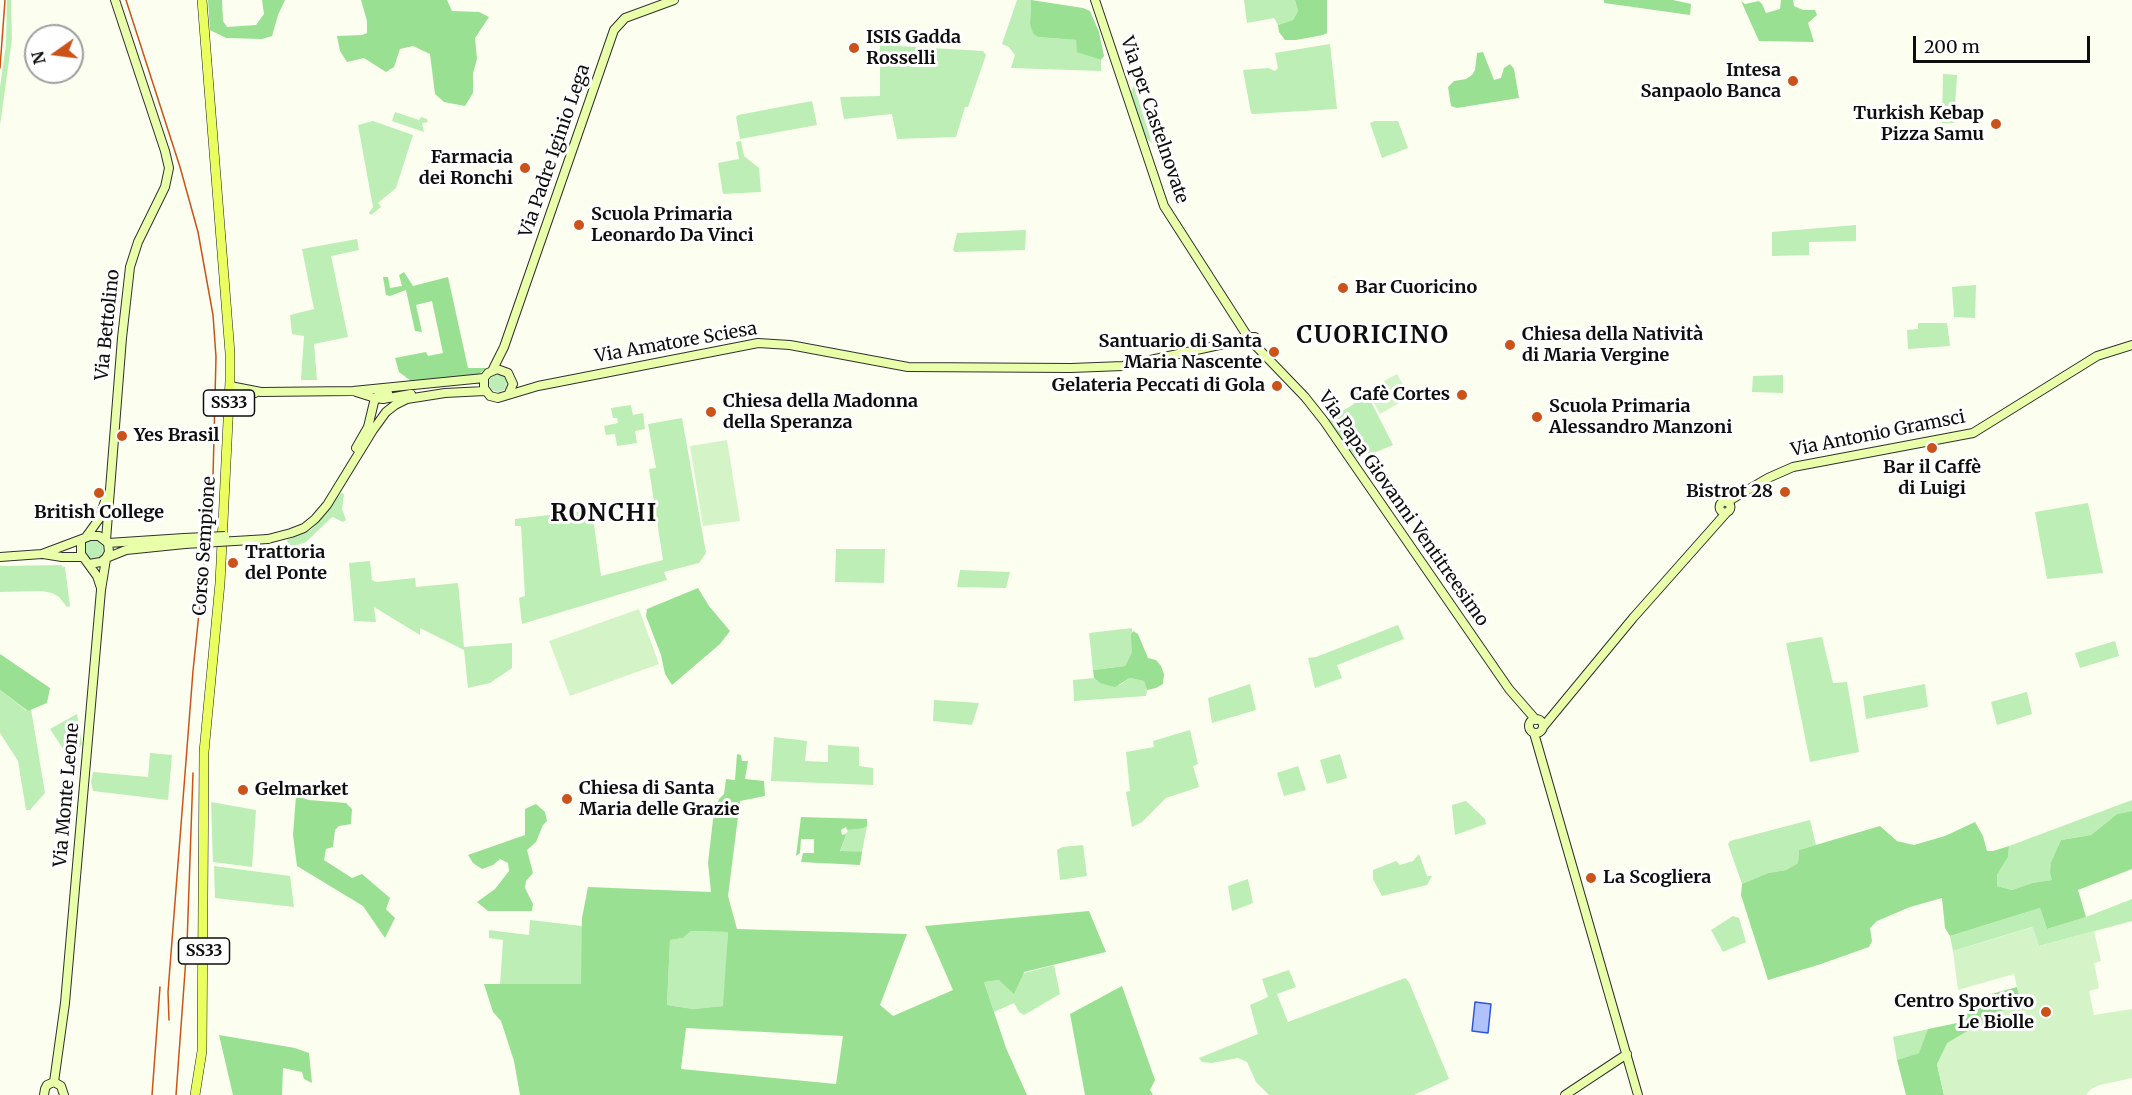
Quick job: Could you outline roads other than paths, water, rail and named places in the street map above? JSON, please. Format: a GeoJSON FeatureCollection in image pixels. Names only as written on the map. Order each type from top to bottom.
{"type":"FeatureCollection","features":[{"type":"Feature","properties":{"kind":"main road","name":"Corso Sempione"},"geometry":{"type":"LineString","coordinates":[[195,1095],[203,1028],[204,752],[220,583],[230,386],[230,353],[202,0]]}},
{"type":"Feature","properties":{"kind":"street","name":"Via Bettolino"},"geometry":{"type":"LineString","coordinates":[[110,483],[130,267],[138,242],[165,188],[169,175],[165,151],[115,0]]}},
{"type":"Feature","properties":{"kind":"street","name":"Via Padre Iginio Lega"},"geometry":{"type":"LineString","coordinates":[[493,369],[504,347],[615,30],[624,18],[674,0]]}},
{"type":"Feature","properties":{"kind":"street","name":"Via per Castelnovate"},"geometry":{"type":"LineString","coordinates":[[1095,0],[1164,206],[1250,341]]}},
{"type":"Feature","properties":{"kind":"street","name":"Via Amatore Sciesa"},"geometry":{"type":"LineString","coordinates":[[509,393],[740,346],[766,343],[790,345],[908,367],[1071,369],[1123,366],[1233,342],[1250,341]]}},
{"type":"Feature","properties":{"kind":"street","name":"Via Papa Giovanni Ventitreesimo"},"geometry":{"type":"LineString","coordinates":[[1250,341],[1305,397],[1324,421],[1537,726]]}},
{"type":"Feature","properties":{"kind":"street","name":"Via Antonio Gramsci"},"geometry":{"type":"LineString","coordinates":[[1537,726],[1556,709],[1726,508],[1755,486],[1776,474],[1812,462],[1973,433],[2097,356],[2132,345]]}},
{"type":"Feature","properties":{"kind":"street","name":"Via Padre Iginio Lega"},"geometry":{"type":"LineString","coordinates":[[504,347],[506,371]]}},
{"type":"Feature","properties":{"kind":"street"},"geometry":{"type":"LineString","coordinates":[[493,369],[506,371],[512,381],[509,393],[498,398],[490,396],[483,385],[484,378],[493,369]]}},
{"type":"Feature","properties":{"kind":"street"},"geometry":{"type":"LineString","coordinates":[[229,398],[261,392],[391,389],[484,378]]}},
{"type":"Feature","properties":{"kind":"street","name":"Via Amatore Sciesa"},"geometry":{"type":"LineString","coordinates":[[512,381],[538,386]]}},
{"type":"Feature","properties":{"kind":"street"},"geometry":{"type":"LineString","coordinates":[[267,537],[301,523],[323,501],[362,437],[375,398],[379,395],[438,382]]}},
{"type":"Feature","properties":{"kind":"street"},"geometry":{"type":"LineString","coordinates":[[230,386],[261,392]]}},
{"type":"Feature","properties":{"kind":"street"},"geometry":{"type":"LineString","coordinates":[[353,391],[383,399],[420,392],[485,391]]}},
{"type":"Feature","properties":{"kind":"street"},"geometry":{"type":"LineString","coordinates":[[42,554],[97,535],[107,541],[184,541],[267,537],[297,531],[315,519],[327,505],[386,412],[407,399],[445,393]]}},
{"type":"Feature","properties":{"kind":"street"},"geometry":{"type":"LineString","coordinates":[[364,395],[375,412],[386,412]]}},
{"type":"Feature","properties":{"kind":"street"},"geometry":{"type":"LineString","coordinates":[[86,560],[80,549],[83,539],[99,519],[110,483]]}},
{"type":"Feature","properties":{"kind":"street"},"geometry":{"type":"LineString","coordinates":[[106,558],[110,483]]}},
{"type":"Feature","properties":{"kind":"street"},"geometry":{"type":"LineString","coordinates":[[0,557],[42,554],[99,563],[126,550],[184,541]]}},
{"type":"Feature","properties":{"kind":"street","name":"Via Monte Leone"},"geometry":{"type":"LineString","coordinates":[[57,1083],[101,590],[106,558]]}},
{"type":"Feature","properties":{"kind":"street","name":"Via Monte Leone"},"geometry":{"type":"LineString","coordinates":[[86,560],[97,576],[101,590]]}},
{"type":"Feature","properties":{"kind":"street"},"geometry":{"type":"LineString","coordinates":[[1537,726],[1540,752],[1638,1095]]}},
{"type":"Feature","properties":{"kind":"street"},"geometry":{"type":"LineString","coordinates":[[1565,1095],[1627,1054]]}},
{"type":"Feature","properties":{"kind":"street"},"geometry":{"type":"LineString","coordinates":[[44,1095],[47,1085],[57,1083],[63,1089],[64,1095]]}},
{"type":"Feature","properties":{"kind":"water"},"geometry":{"type":"Polygon","coordinates":[[[1475,1002],[1491,1004],[1488,1033],[1472,1031],[1475,1002]]]}},
{"type":"Feature","properties":{"kind":"railway"},"geometry":{"type":"LineString","coordinates":[[0,68],[5,0]]}},
{"type":"Feature","properties":{"kind":"railway"},"geometry":{"type":"LineString","coordinates":[[126,0],[180,167],[198,232],[213,315],[216,357],[213,477],[193,671],[168,992],[169,1020]]}},
{"type":"Feature","properties":{"kind":"railway"},"geometry":{"type":"LineString","coordinates":[[176,1095],[187,944],[193,773]]}},
{"type":"Feature","properties":{"kind":"railway"},"geometry":{"type":"LineString","coordinates":[[152,1095],[160,987]]}},
{"type":"Feature","properties":{"kind":"place","name":"ISIS Gadda Rosselli"},"geometry":{"type":"Point","coordinates":[854,48]}},
{"type":"Feature","properties":{"kind":"place","name":"Intesa Sanpaolo Banca"},"geometry":{"type":"Point","coordinates":[1793,81]}},
{"type":"Feature","properties":{"kind":"place","name":"Turkish Kebap Pizza Samu"},"geometry":{"type":"Point","coordinates":[1996,124]}},
{"type":"Feature","properties":{"kind":"place","name":"Farmacia dei Ronchi"},"geometry":{"type":"Point","coordinates":[525,168]}},
{"type":"Feature","properties":{"kind":"place","name":"Scuola Primaria Leonardo Da Vinci"},"geometry":{"type":"Point","coordinates":[579,225]}},
{"type":"Feature","properties":{"kind":"place","name":"Bar Cuoricino"},"geometry":{"type":"Point","coordinates":[1343,288]}},
{"type":"Feature","properties":{"kind":"place","name":"Chiesa della Natività di Maria Vergine"},"geometry":{"type":"Point","coordinates":[1510,345]}},
{"type":"Feature","properties":{"kind":"place","name":"Santuario di Santa Maria Nascente"},"geometry":{"type":"Point","coordinates":[1274,352]}},
{"type":"Feature","properties":{"kind":"place","name":"Gelateria Peccati di Gola"},"geometry":{"type":"Point","coordinates":[1277,386]}},
{"type":"Feature","properties":{"kind":"place","name":"Cafè Cortes"},"geometry":{"type":"Point","coordinates":[1462,395]}},
{"type":"Feature","properties":{"kind":"place","name":"Chiesa della Madonna della Speranza"},"geometry":{"type":"Point","coordinates":[711,412]}},
{"type":"Feature","properties":{"kind":"place","name":"Scuola Primaria Alessandro Manzoni"},"geometry":{"type":"Point","coordinates":[1537,417]}},
{"type":"Feature","properties":{"kind":"place","name":"Yes Brasil"},"geometry":{"type":"Point","coordinates":[122,436]}},
{"type":"Feature","properties":{"kind":"place","name":"Bar il Caffè di Luigi"},"geometry":{"type":"Point","coordinates":[1932,448]}},
{"type":"Feature","properties":{"kind":"place","name":"Bistrot 28"},"geometry":{"type":"Point","coordinates":[1785,492]}},
{"type":"Feature","properties":{"kind":"place","name":"British College"},"geometry":{"type":"Point","coordinates":[99,493]}},
{"type":"Feature","properties":{"kind":"place","name":"Trattoria del Ponte"},"geometry":{"type":"Point","coordinates":[233,563]}},
{"type":"Feature","properties":{"kind":"place","name":"Gelmarket"},"geometry":{"type":"Point","coordinates":[243,790]}},
{"type":"Feature","properties":{"kind":"place","name":"Chiesa di Santa Maria delle Grazie"},"geometry":{"type":"Point","coordinates":[567,799]}},
{"type":"Feature","properties":{"kind":"place","name":"La Scogliera"},"geometry":{"type":"Point","coordinates":[1591,878]}},
{"type":"Feature","properties":{"kind":"place","name":"Centro Sportivo Le Biolle"},"geometry":{"type":"Point","coordinates":[2046,1012]}},
{"type":"Feature","properties":{"kind":"district","name":"CUORICINO"},"geometry":{"type":"Point","coordinates":[1373,336]}},
{"type":"Feature","properties":{"kind":"district","name":"RONCHI"},"geometry":{"type":"Point","coordinates":[604,514]}}]}
